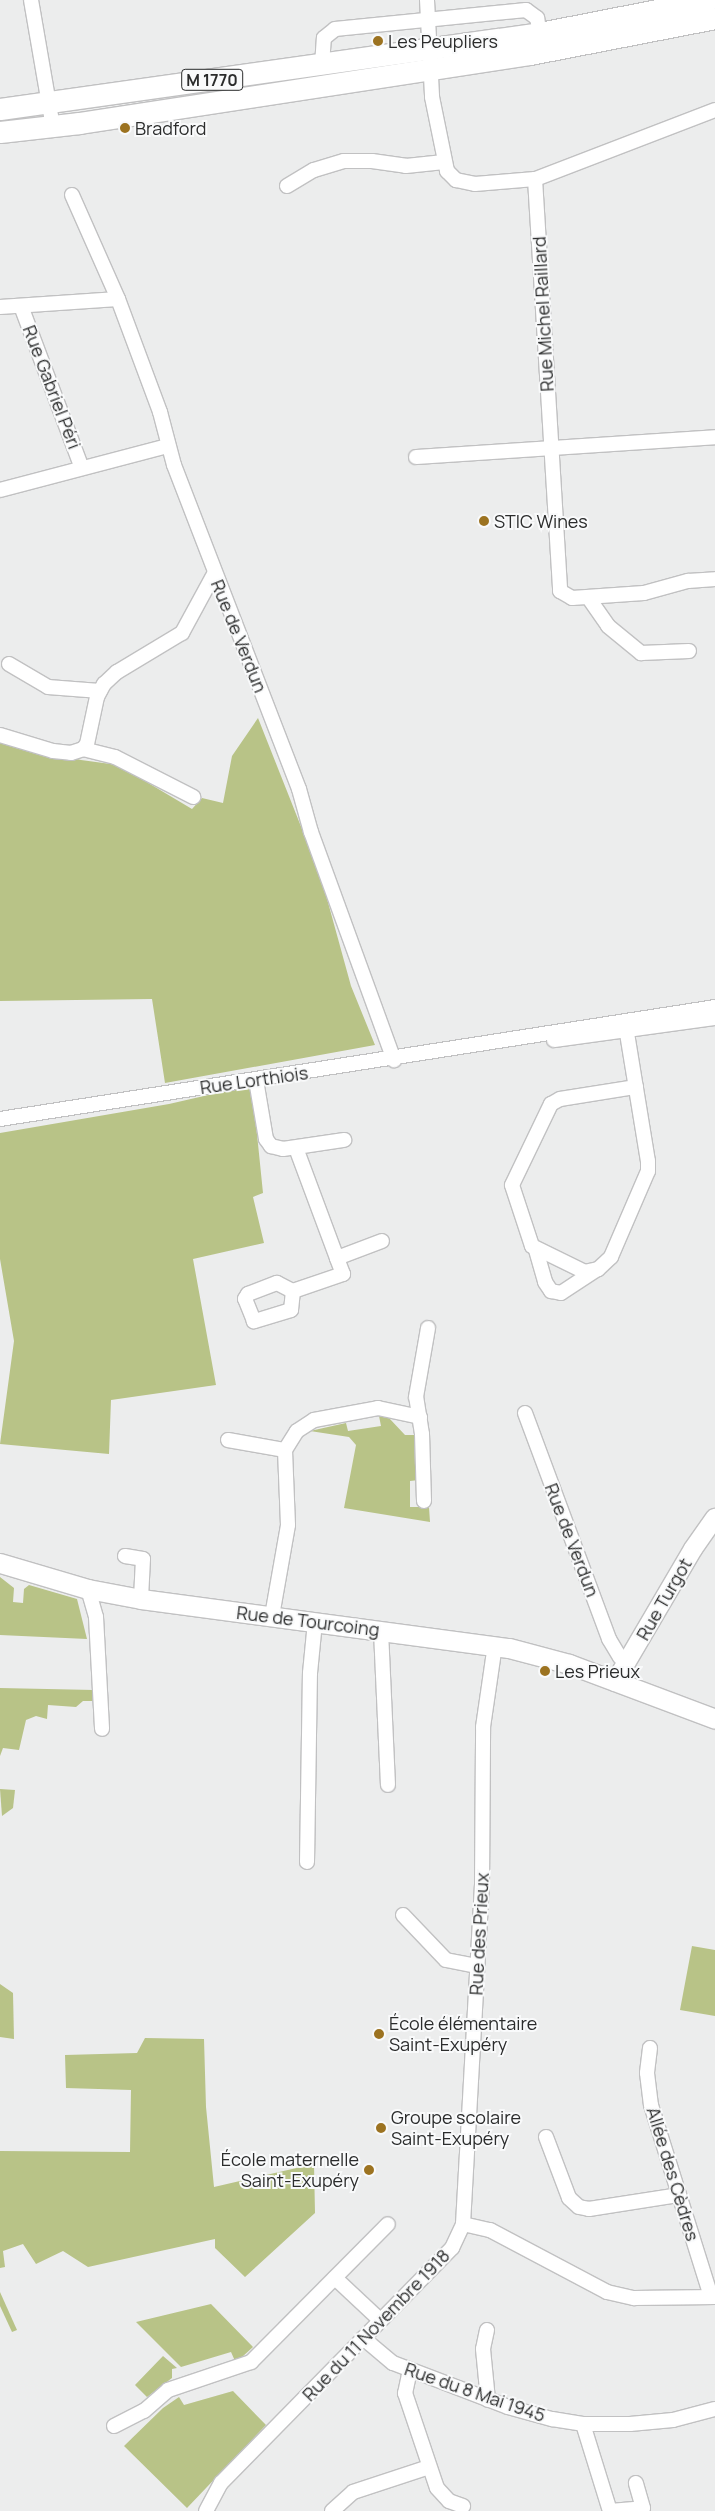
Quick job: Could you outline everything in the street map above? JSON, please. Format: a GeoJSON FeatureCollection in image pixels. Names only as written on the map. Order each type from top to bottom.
{"type":"FeatureCollection","features":[{"type":"Feature","properties":{"kind":"main road","name":"M 1770"},"geometry":{"type":"LineString","coordinates":[[0,132],[53,127],[366,77],[430,59],[540,33],[708,0]]}},
{"type":"Feature","properties":{"kind":"main road","name":"M 1770"},"geometry":{"type":"LineString","coordinates":[[0,109],[49,104],[322,65],[430,59],[587,44],[715,18]]}},
{"type":"Feature","properties":{"kind":"main road","name":"Rue de Tourcoing"},"geometry":{"type":"LineString","coordinates":[[0,1563],[88,1589],[141,1599],[495,1646],[561,1662],[715,1720]]}},
{"type":"Feature","properties":{"kind":"street"},"geometry":{"type":"LineString","coordinates":[[31,0],[53,127]]}},
{"type":"Feature","properties":{"kind":"street"},"geometry":{"type":"LineString","coordinates":[[427,0],[430,59],[444,162],[451,176],[467,183],[535,179],[715,110]]}},
{"type":"Feature","properties":{"kind":"street"},"geometry":{"type":"LineString","coordinates":[[322,65],[324,38],[335,29],[526,10],[537,18],[540,33]]}},
{"type":"Feature","properties":{"kind":"street"},"geometry":{"type":"LineString","coordinates":[[287,186],[314,170],[344,161],[372,161],[406,166],[444,162]]}},
{"type":"Feature","properties":{"kind":"street","name":"Rue Michel Raillard"},"geometry":{"type":"LineString","coordinates":[[535,179],[560,591],[568,597],[588,598],[650,592],[682,582],[715,579]]}},
{"type":"Feature","properties":{"kind":"street","name":"Rue de Verdun"},"geometry":{"type":"LineString","coordinates":[[72,195],[118,299],[160,412],[168,446],[214,574],[299,789],[311,832],[394,1060]]}},
{"type":"Feature","properties":{"kind":"street"},"geometry":{"type":"LineString","coordinates":[[0,307],[118,299]]}},
{"type":"Feature","properties":{"kind":"street","name":"Rue Gabriel Péri"},"geometry":{"type":"LineString","coordinates":[[21,306],[82,468]]}},
{"type":"Feature","properties":{"kind":"street"},"geometry":{"type":"LineString","coordinates":[[416,457],[715,437]]}},
{"type":"Feature","properties":{"kind":"street"},"geometry":{"type":"LineString","coordinates":[[0,490],[168,446]]}},
{"type":"Feature","properties":{"kind":"street"},"geometry":{"type":"LineString","coordinates":[[83,749],[100,690],[117,672],[182,633],[214,574]]}},
{"type":"Feature","properties":{"kind":"street"},"geometry":{"type":"LineString","coordinates":[[588,598],[608,626],[641,653],[689,651]]}},
{"type":"Feature","properties":{"kind":"street"},"geometry":{"type":"LineString","coordinates":[[9,664],[54,689],[100,690]]}},
{"type":"Feature","properties":{"kind":"street"},"geometry":{"type":"LineString","coordinates":[[0,736],[53,752],[71,754],[83,749],[115,757],[193,797]]}},
{"type":"Feature","properties":{"kind":"street","name":"Rue Lorthiois"},"geometry":{"type":"LineString","coordinates":[[0,1119],[509,1041],[559,1040],[715,1007]]}},
{"type":"Feature","properties":{"kind":"street","name":"Rue Lorthiois"},"geometry":{"type":"LineString","coordinates":[[626,1026],[715,1018]]}},
{"type":"Feature","properties":{"kind":"street"},"geometry":{"type":"LineString","coordinates":[[536,1250],[545,1282],[551,1291],[561,1293],[598,1269],[611,1257],[648,1172],[626,1026]]}},
{"type":"Feature","properties":{"kind":"street"},"geometry":{"type":"LineString","coordinates":[[256,1080],[267,1143],[279,1149],[298,1152],[344,1140]]}},
{"type":"Feature","properties":{"kind":"street"},"geometry":{"type":"LineString","coordinates":[[598,1269],[580,1271],[536,1250],[530,1243],[512,1184],[546,1108],[560,1098],[636,1087]]}},
{"type":"Feature","properties":{"kind":"street"},"geometry":{"type":"LineString","coordinates":[[293,1291],[343,1274],[298,1152]]}},
{"type":"Feature","properties":{"kind":"street"},"geometry":{"type":"LineString","coordinates":[[337,1258],[382,1242]]}},
{"type":"Feature","properties":{"kind":"street"},"geometry":{"type":"LineString","coordinates":[[424,1501],[420,1417],[416,1396],[428,1328]]}},
{"type":"Feature","properties":{"kind":"street"},"geometry":{"type":"LineString","coordinates":[[272,1616],[288,1525],[285,1450],[297,1431],[314,1420],[378,1408],[420,1417]]}},
{"type":"Feature","properties":{"kind":"street","name":"Rue de Verdun"},"geometry":{"type":"LineString","coordinates":[[525,1413],[609,1639],[620,1657],[628,1662]]}},
{"type":"Feature","properties":{"kind":"street"},"geometry":{"type":"LineString","coordinates":[[228,1440],[285,1450]]}},
{"type":"Feature","properties":{"kind":"street","name":"Rue Turgot"},"geometry":{"type":"LineString","coordinates":[[615,1682],[693,1549],[715,1518]]}},
{"type":"Feature","properties":{"kind":"street"},"geometry":{"type":"LineString","coordinates":[[125,1556],[143,1559],[141,1599]]}},
{"type":"Feature","properties":{"kind":"street"},"geometry":{"type":"LineString","coordinates":[[88,1589],[96,1616],[95,1658],[102,1729]]}},
{"type":"Feature","properties":{"kind":"street"},"geometry":{"type":"LineString","coordinates":[[307,1862],[310,1673],[315,1622]]}},
{"type":"Feature","properties":{"kind":"street"},"geometry":{"type":"LineString","coordinates":[[381,1631],[388,1786]]}},
{"type":"Feature","properties":{"kind":"street","name":"Rue des Prieux"},"geometry":{"type":"LineString","coordinates":[[463,2224],[483,1855],[482,1728],[495,1646]]}},
{"type":"Feature","properties":{"kind":"street"},"geometry":{"type":"LineString","coordinates":[[403,1915],[446,1960],[477,1966]]}},
{"type":"Feature","properties":{"kind":"street","name":"Allée des Cèdres"},"geometry":{"type":"LineString","coordinates":[[650,2048],[648,2073],[652,2105],[678,2195],[713,2297]]}},
{"type":"Feature","properties":{"kind":"street"},"geometry":{"type":"LineString","coordinates":[[546,2137],[569,2198],[579,2206],[588,2209],[678,2195]]}},
{"type":"Feature","properties":{"kind":"street"},"geometry":{"type":"LineString","coordinates":[[114,2426],[144,2411],[168,2390],[245,2366],[388,2224]]}},
{"type":"Feature","properties":{"kind":"street"},"geometry":{"type":"LineString","coordinates":[[463,2224],[490,2230],[607,2292],[634,2298],[713,2297]]}},
{"type":"Feature","properties":{"kind":"street","name":"Rue du 11 Novembre 1918"},"geometry":{"type":"LineString","coordinates":[[206,2511],[221,2483],[452,2248],[463,2224]]}},
{"type":"Feature","properties":{"kind":"street"},"geometry":{"type":"LineString","coordinates":[[335,2278],[380,2320]]}},
{"type":"Feature","properties":{"kind":"street"},"geometry":{"type":"LineString","coordinates":[[487,2330],[482,2349],[488,2400]]}},
{"type":"Feature","properties":{"kind":"street","name":"Rue du 8 Mai 1945"},"geometry":{"type":"LineString","coordinates":[[363,2338],[383,2358],[488,2400],[527,2413],[583,2424],[653,2422],[715,2409]]}},
{"type":"Feature","properties":{"kind":"street"},"geometry":{"type":"LineString","coordinates":[[410,2370],[405,2393],[429,2467],[443,2498],[464,2506]]}},
{"type":"Feature","properties":{"kind":"street"},"geometry":{"type":"LineString","coordinates":[[583,2424],[610,2511],[643,2508],[636,2483]]}},
{"type":"Feature","properties":{"kind":"street"},"geometry":{"type":"LineString","coordinates":[[332,2511],[353,2492],[429,2467]]}},
{"type":"Feature","properties":{"kind":"green space"},"geometry":{"type":"Polygon","coordinates":[[[258,718],[321,877],[351,986],[375,1045],[165,1083],[152,999],[0,1001],[0,740],[81,760],[118,765],[192,809],[202,798],[223,803],[232,756],[258,718]]]}},
{"type":"Feature","properties":{"kind":"green space"},"geometry":{"type":"Polygon","coordinates":[[[252,1085],[263,1193],[253,1197],[264,1243],[193,1259],[216,1385],[111,1400],[109,1454],[0,1444],[14,1341],[0,1259],[0,1133],[169,1104],[252,1085]]]}},
{"type":"Feature","properties":{"kind":"green space"},"geometry":{"type":"Polygon","coordinates":[[[379,1416],[389,1418],[405,1435],[414,1435],[418,1442],[419,1480],[410,1481],[410,1507],[429,1507],[430,1522],[344,1508],[356,1445],[349,1437],[310,1431],[346,1423],[348,1431],[381,1426],[379,1416]]]}},
{"type":"Feature","properties":{"kind":"green space"},"geometry":{"type":"Polygon","coordinates":[[[0,1577],[14,1588],[13,1602],[23,1603],[24,1589],[29,1585],[77,1599],[87,1639],[0,1635],[0,1577]]]}},
{"type":"Feature","properties":{"kind":"green space"},"geometry":{"type":"Polygon","coordinates":[[[0,1688],[94,1690],[94,1701],[83,1701],[76,1707],[48,1705],[47,1719],[36,1716],[26,1720],[19,1750],[3,1748],[0,1756],[0,1688]]]}},
{"type":"Feature","properties":{"kind":"green space"},"geometry":{"type":"Polygon","coordinates":[[[0,1789],[15,1790],[13,1808],[2,1816],[0,1789]]]}},
{"type":"Feature","properties":{"kind":"green space"},"geometry":{"type":"Polygon","coordinates":[[[692,1946],[715,1950],[715,2016],[680,2010],[692,1946]]]}},
{"type":"Feature","properties":{"kind":"green space"},"geometry":{"type":"Polygon","coordinates":[[[0,1984],[13,1993],[14,2039],[0,2037],[0,1984]]]}},
{"type":"Feature","properties":{"kind":"green space"},"geometry":{"type":"Polygon","coordinates":[[[145,2038],[204,2039],[206,2107],[214,2187],[314,2164],[315,2213],[245,2277],[215,2248],[215,2239],[88,2267],[63,2251],[36,2264],[23,2244],[3,2251],[5,2267],[0,2268],[0,2151],[130,2152],[131,2090],[66,2088],[65,2055],[137,2053],[145,2038]]]}},
{"type":"Feature","properties":{"kind":"green space"},"geometry":{"type":"Polygon","coordinates":[[[0,2292],[17,2330],[12,2332],[0,2306],[0,2292]]]}},
{"type":"Feature","properties":{"kind":"green space"},"geometry":{"type":"Polygon","coordinates":[[[211,2304],[253,2347],[235,2361],[231,2352],[181,2367],[136,2322],[211,2304]]]}},
{"type":"Feature","properties":{"kind":"green space"},"geometry":{"type":"Polygon","coordinates":[[[163,2356],[177,2368],[172,2369],[172,2378],[147,2397],[135,2385],[163,2356]]]}},
{"type":"Feature","properties":{"kind":"green space"},"geometry":{"type":"Polygon","coordinates":[[[233,2391],[266,2425],[187,2508],[124,2446],[163,2408],[179,2397],[184,2405],[233,2391]]]}},
{"type":"Feature","properties":{"kind":"place","name":"Les Peupliers"},"geometry":{"type":"Point","coordinates":[378,41]}},
{"type":"Feature","properties":{"kind":"place","name":"Bradford"},"geometry":{"type":"Point","coordinates":[125,128]}},
{"type":"Feature","properties":{"kind":"place","name":"STIC Wines"},"geometry":{"type":"Point","coordinates":[484,521]}},
{"type":"Feature","properties":{"kind":"place","name":"Les Prieux"},"geometry":{"type":"Point","coordinates":[545,1671]}},
{"type":"Feature","properties":{"kind":"place","name":"École élémentaire Saint-Exupéry"},"geometry":{"type":"Point","coordinates":[379,2034]}},
{"type":"Feature","properties":{"kind":"place","name":"Groupe scolaire Saint-Exupéry"},"geometry":{"type":"Point","coordinates":[381,2128]}},
{"type":"Feature","properties":{"kind":"place","name":"École maternelle Saint-Exupéry"},"geometry":{"type":"Point","coordinates":[369,2170]}}]}
